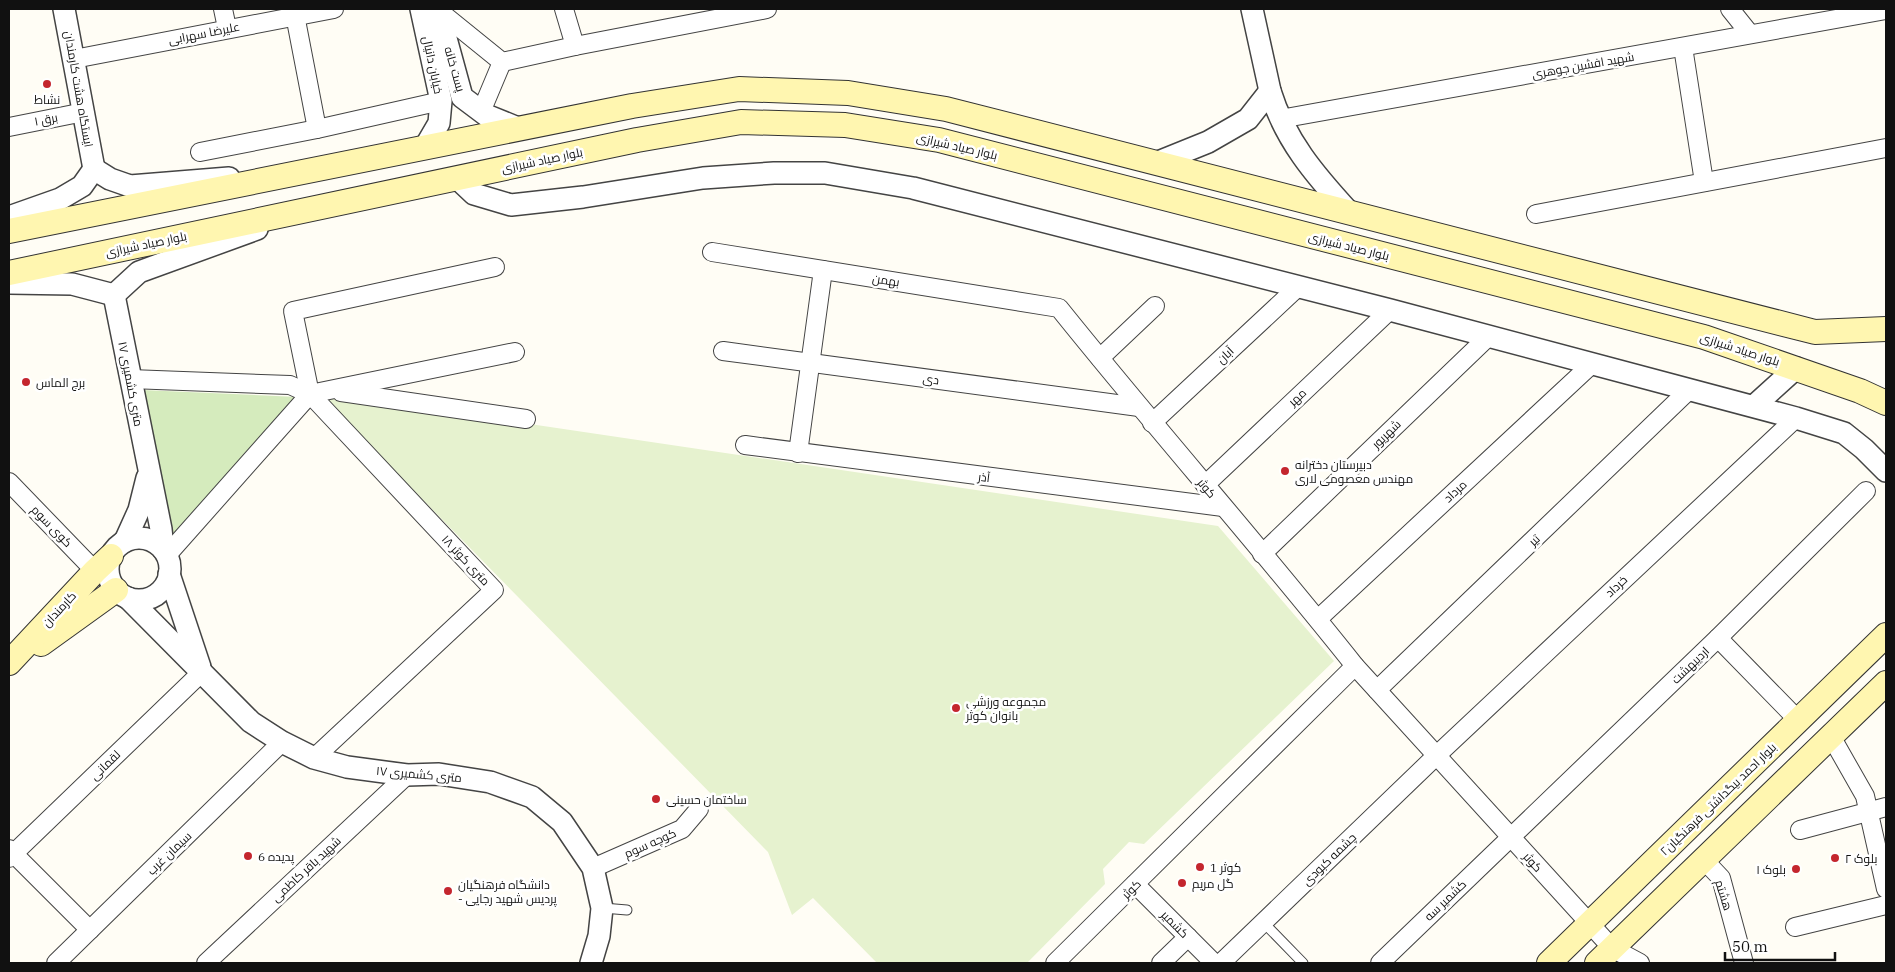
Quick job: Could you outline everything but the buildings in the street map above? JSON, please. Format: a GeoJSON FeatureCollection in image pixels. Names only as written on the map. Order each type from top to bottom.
{"type":"FeatureCollection","features":[{"type":"Feature","properties":{"kind":"main road"},"geometry":{"type":"LineString","coordinates":[[9,231],[632,106],[740,89],[848,93],[946,109],[1815,332],[1886,329]]}},
{"type":"Feature","properties":{"kind":"main road"},"geometry":{"type":"LineString","coordinates":[[632,106],[637,140]]}},
{"type":"Feature","properties":{"kind":"main road","name":"بلوار صیاد شیرازی"},"geometry":{"type":"LineString","coordinates":[[9,273],[637,140],[741,122],[845,125],[939,140],[1704,336],[1860,391],[1886,403]]}},
{"type":"Feature","properties":{"kind":"main road","name":"کارمندان"},"geometry":{"type":"LineString","coordinates":[[9,665],[110,556]]}},
{"type":"Feature","properties":{"kind":"main road","name":"کارمندان"},"geometry":{"type":"LineString","coordinates":[[9,665],[122,594]]}},
{"type":"Feature","properties":{"kind":"main road","name":"بلوار احمد بیگداشتی فرهنگیان۲"},"geometry":{"type":"LineString","coordinates":[[1549,963],[1886,635]]}},
{"type":"Feature","properties":{"kind":"main road"},"geometry":{"type":"LineString","coordinates":[[1604,956],[1832,738],[1886,683]]}},
{"type":"Feature","properties":{"kind":"street","name":"ایستگاه هشت کارمندان"},"geometry":{"type":"LineString","coordinates":[[64,9],[94,169]]}},
{"type":"Feature","properties":{"kind":"street"},"geometry":{"type":"LineString","coordinates":[[223,9],[227,28]]}},
{"type":"Feature","properties":{"kind":"street","name":"علیرضا سهرابی"},"geometry":{"type":"LineString","coordinates":[[74,59],[227,28],[334,9]]}},
{"type":"Feature","properties":{"kind":"street"},"geometry":{"type":"LineString","coordinates":[[437,9],[502,62]]}},
{"type":"Feature","properties":{"kind":"street","name":"پست خانه"},"geometry":{"type":"LineString","coordinates":[[437,9],[462,96],[481,112],[518,128]]}},
{"type":"Feature","properties":{"kind":"street","name":"خیابان دانیال"},"geometry":{"type":"LineString","coordinates":[[425,147],[439,123],[441,101],[437,9]]}},
{"type":"Feature","properties":{"kind":"street"},"geometry":{"type":"LineString","coordinates":[[564,9],[575,46]]}},
{"type":"Feature","properties":{"kind":"street"},"geometry":{"type":"LineString","coordinates":[[502,62],[767,9]]}},
{"type":"Feature","properties":{"kind":"street"},"geometry":{"type":"LineString","coordinates":[[1252,9],[1270,91],[1280,119],[1293,144],[1316,176],[1349,212]]}},
{"type":"Feature","properties":{"kind":"street"},"geometry":{"type":"LineString","coordinates":[[1730,9],[1750,34]]}},
{"type":"Feature","properties":{"kind":"street","name":"شهید افشین جوهری"},"geometry":{"type":"LineString","coordinates":[[1280,119],[1886,10]]}},
{"type":"Feature","properties":{"kind":"street"},"geometry":{"type":"LineString","coordinates":[[295,15],[317,129]]}},
{"type":"Feature","properties":{"kind":"street"},"geometry":{"type":"LineString","coordinates":[[1682,47],[1704,182]]}},
{"type":"Feature","properties":{"kind":"street"},"geometry":{"type":"LineString","coordinates":[[481,112],[502,62]]}},
{"type":"Feature","properties":{"kind":"street"},"geometry":{"type":"LineString","coordinates":[[1156,163],[1208,142],[1248,119],[1270,91]]}},
{"type":"Feature","properties":{"kind":"street"},"geometry":{"type":"LineString","coordinates":[[200,152],[317,129],[462,96]]}},
{"type":"Feature","properties":{"kind":"street","name":"برق ۱"},"geometry":{"type":"LineString","coordinates":[[9,127],[84,112]]}},
{"type":"Feature","properties":{"kind":"street"},"geometry":{"type":"LineString","coordinates":[[1536,214],[1886,148]]}},
{"type":"Feature","properties":{"kind":"street"},"geometry":{"type":"LineString","coordinates":[[9,217],[60,199],[82,186],[94,169],[110,179],[130,186],[292,174]]}},
{"type":"Feature","properties":{"kind":"street"},"geometry":{"type":"LineString","coordinates":[[457,178],[474,194],[511,205],[583,197],[704,178],[774,173],[825,173],[913,188],[1390,310],[1796,418],[1844,433],[1864,449],[1886,471]]}},
{"type":"Feature","properties":{"kind":"street"},"geometry":{"type":"LineString","coordinates":[[9,283],[72,284],[114,295],[139,272],[307,210]]}},
{"type":"Feature","properties":{"kind":"street","name":"بهمن"},"geometry":{"type":"LineString","coordinates":[[712,252],[1059,308]]}},
{"type":"Feature","properties":{"kind":"street"},"geometry":{"type":"LineString","coordinates":[[310,394],[293,311],[495,267]]}},
{"type":"Feature","properties":{"kind":"street"},"geometry":{"type":"LineString","coordinates":[[798,453],[822,270]]}},
{"type":"Feature","properties":{"kind":"street","name":"آبان"},"geometry":{"type":"LineString","coordinates":[[1152,423],[1298,287]]}},
{"type":"Feature","properties":{"kind":"street","name":"۱۷ متری کشمیری"},"geometry":{"type":"LineString","coordinates":[[114,295],[166,559],[202,672]]}},
{"type":"Feature","properties":{"kind":"street"},"geometry":{"type":"LineString","coordinates":[[1100,358],[1155,306]]}},
{"type":"Feature","properties":{"kind":"street","name":"کوثر"},"geometry":{"type":"LineString","coordinates":[[1059,308],[1139,408],[1318,619],[1355,666],[1590,924],[1604,956],[1640,963]]}},
{"type":"Feature","properties":{"kind":"street","name":"مهر"},"geometry":{"type":"LineString","coordinates":[[1205,485],[1390,310]]}},
{"type":"Feature","properties":{"kind":"street","name":"شهریور"},"geometry":{"type":"LineString","coordinates":[[1262,554],[1489,336]]}},
{"type":"Feature","properties":{"kind":"street","name":"دی"},"geometry":{"type":"LineString","coordinates":[[723,350],[1139,408]]}},
{"type":"Feature","properties":{"kind":"street"},"geometry":{"type":"LineString","coordinates":[[166,559],[310,394],[516,352]]}},
{"type":"Feature","properties":{"kind":"street","name":"مرداد"},"geometry":{"type":"LineString","coordinates":[[1318,619],[1592,364]]}},
{"type":"Feature","properties":{"kind":"street"},"geometry":{"type":"LineString","coordinates":[[1754,406],[1796,368]]}},
{"type":"Feature","properties":{"kind":"street"},"geometry":{"type":"LineString","coordinates":[[130,379],[290,385],[310,394]]}},
{"type":"Feature","properties":{"kind":"street","name":"تیر"},"geometry":{"type":"LineString","coordinates":[[1377,690],[1690,389]]}},
{"type":"Feature","properties":{"kind":"street"},"geometry":{"type":"LineString","coordinates":[[328,390],[526,419]]}},
{"type":"Feature","properties":{"kind":"street","name":"۱۸ متری کوثر"},"geometry":{"type":"LineString","coordinates":[[310,394],[494,590],[314,758]]}},
{"type":"Feature","properties":{"kind":"street","name":"خرداد"},"geometry":{"type":"LineString","coordinates":[[1437,755],[1796,418]]}},
{"type":"Feature","properties":{"kind":"street","name":"آذر"},"geometry":{"type":"LineString","coordinates":[[745,444],[798,453],[1223,507]]}},
{"type":"Feature","properties":{"kind":"street"},"geometry":{"type":"LineString","coordinates":[[110,556],[135,538],[146,538],[155,542],[166,559],[166,584],[159,593],[149,598],[138,600],[122,594],[108,574],[110,556],[139,510],[148,473]]}},
{"type":"Feature","properties":{"kind":"street","name":"کوی سوم"},"geometry":{"type":"LineString","coordinates":[[9,482],[110,556]]}},
{"type":"Feature","properties":{"kind":"street","name":"اردیبهشت"},"geometry":{"type":"LineString","coordinates":[[1510,836],[1718,638],[1866,490]]}},
{"type":"Feature","properties":{"kind":"street","name":"۱۷ متری کشمیری"},"geometry":{"type":"LineString","coordinates":[[122,594],[251,722],[282,742],[314,758],[347,767],[407,775],[439,774],[490,782],[532,797],[562,822],[593,868],[602,908],[599,936],[591,963]]}},
{"type":"Feature","properties":{"kind":"street"},"geometry":{"type":"LineString","coordinates":[[1718,638],[1798,720]]}},
{"type":"Feature","properties":{"kind":"street","name":"کوثر"},"geometry":{"type":"LineString","coordinates":[[1055,963],[1355,666]]}},
{"type":"Feature","properties":{"kind":"street","name":"لقمانی"},"geometry":{"type":"LineString","coordinates":[[10,853],[202,672]]}},
{"type":"Feature","properties":{"kind":"street"},"geometry":{"type":"LineString","coordinates":[[1832,738],[1865,796],[1886,889]]}},
{"type":"Feature","properties":{"kind":"street","name":"سیمان غرب"},"geometry":{"type":"LineString","coordinates":[[56,963],[282,742]]}},
{"type":"Feature","properties":{"kind":"street","name":"چشمه کبودی"},"geometry":{"type":"LineString","coordinates":[[1221,963],[1437,755]]}},
{"type":"Feature","properties":{"kind":"street","name":"شهید باقر کاظمی"},"geometry":{"type":"LineString","coordinates":[[206,963],[407,775]]}},
{"type":"Feature","properties":{"kind":"street"},"geometry":{"type":"LineString","coordinates":[[1800,830],[1886,806]]}},
{"type":"Feature","properties":{"kind":"street","name":"کوچه سوم"},"geometry":{"type":"LineString","coordinates":[[593,868],[682,829],[699,808]]}},
{"type":"Feature","properties":{"kind":"street","name":"کشمیر سه"},"geometry":{"type":"LineString","coordinates":[[1380,963],[1510,836]]}},
{"type":"Feature","properties":{"kind":"street"},"geometry":{"type":"LineString","coordinates":[[10,853],[90,930]]}},
{"type":"Feature","properties":{"kind":"street","name":"هشتم"},"geometry":{"type":"LineString","coordinates":[[1704,860],[1721,878],[1744,963]]}},
{"type":"Feature","properties":{"kind":"street","name":"کشمیر"},"geometry":{"type":"LineString","coordinates":[[1135,884],[1214,963]]}},
{"type":"Feature","properties":{"kind":"street"},"geometry":{"type":"LineString","coordinates":[[1795,927],[1886,905]]}},
{"type":"Feature","properties":{"kind":"street"},"geometry":{"type":"LineString","coordinates":[[1161,963],[1188,937]]}},
{"type":"Feature","properties":{"kind":"lane"},"geometry":{"type":"LineString","coordinates":[[602,908],[627,910]]}},
{"type":"Feature","properties":{"kind":"lane"},"geometry":{"type":"LineString","coordinates":[[1264,922],[1303,963]]}},
{"type":"Feature","properties":{"kind":"green space"},"geometry":{"type":"Polygon","coordinates":[[[142,390],[298,397],[172,535],[142,390]]]}},
{"type":"Feature","properties":{"kind":"green space","name":"مجموعه ورزشی بانوان کوثر"},"geometry":{"type":"Polygon","coordinates":[[[342,396],[1218,526],[1334,661],[1144,844],[1129,842],[1103,869],[1105,884],[1027,963],[877,963],[813,898],[792,915],[768,852],[324,399],[342,396]]]}},
{"type":"Feature","properties":{"kind":"place","name":"نشاط"},"geometry":{"type":"Point","coordinates":[47,84]}},
{"type":"Feature","properties":{"kind":"place","name":"برج الماس"},"geometry":{"type":"Point","coordinates":[26,382]}},
{"type":"Feature","properties":{"kind":"place","name":"دبیرستان دخترانه مهندس معصومی لاری"},"geometry":{"type":"Point","coordinates":[1285,471]}},
{"type":"Feature","properties":{"kind":"place","name":"مجموعه ورزشی بانوان کوثر"},"geometry":{"type":"Point","coordinates":[956,708]}},
{"type":"Feature","properties":{"kind":"place","name":"ساختمان حسینی"},"geometry":{"type":"Point","coordinates":[656,799]}},
{"type":"Feature","properties":{"kind":"place","name":"پدیده 6"},"geometry":{"type":"Point","coordinates":[248,856]}},
{"type":"Feature","properties":{"kind":"place","name":"بلوک ۲"},"geometry":{"type":"Point","coordinates":[1835,858]}},
{"type":"Feature","properties":{"kind":"place","name":"کوثر 1"},"geometry":{"type":"Point","coordinates":[1200,867]}},
{"type":"Feature","properties":{"kind":"place","name":"بلوک ۱"},"geometry":{"type":"Point","coordinates":[1796,869]}},
{"type":"Feature","properties":{"kind":"place","name":"گل مریم"},"geometry":{"type":"Point","coordinates":[1182,883]}},
{"type":"Feature","properties":{"kind":"place","name":"دانشگاه فرهنگیان - پردیس شهید رجایی"},"geometry":{"type":"Point","coordinates":[448,891]}}]}
